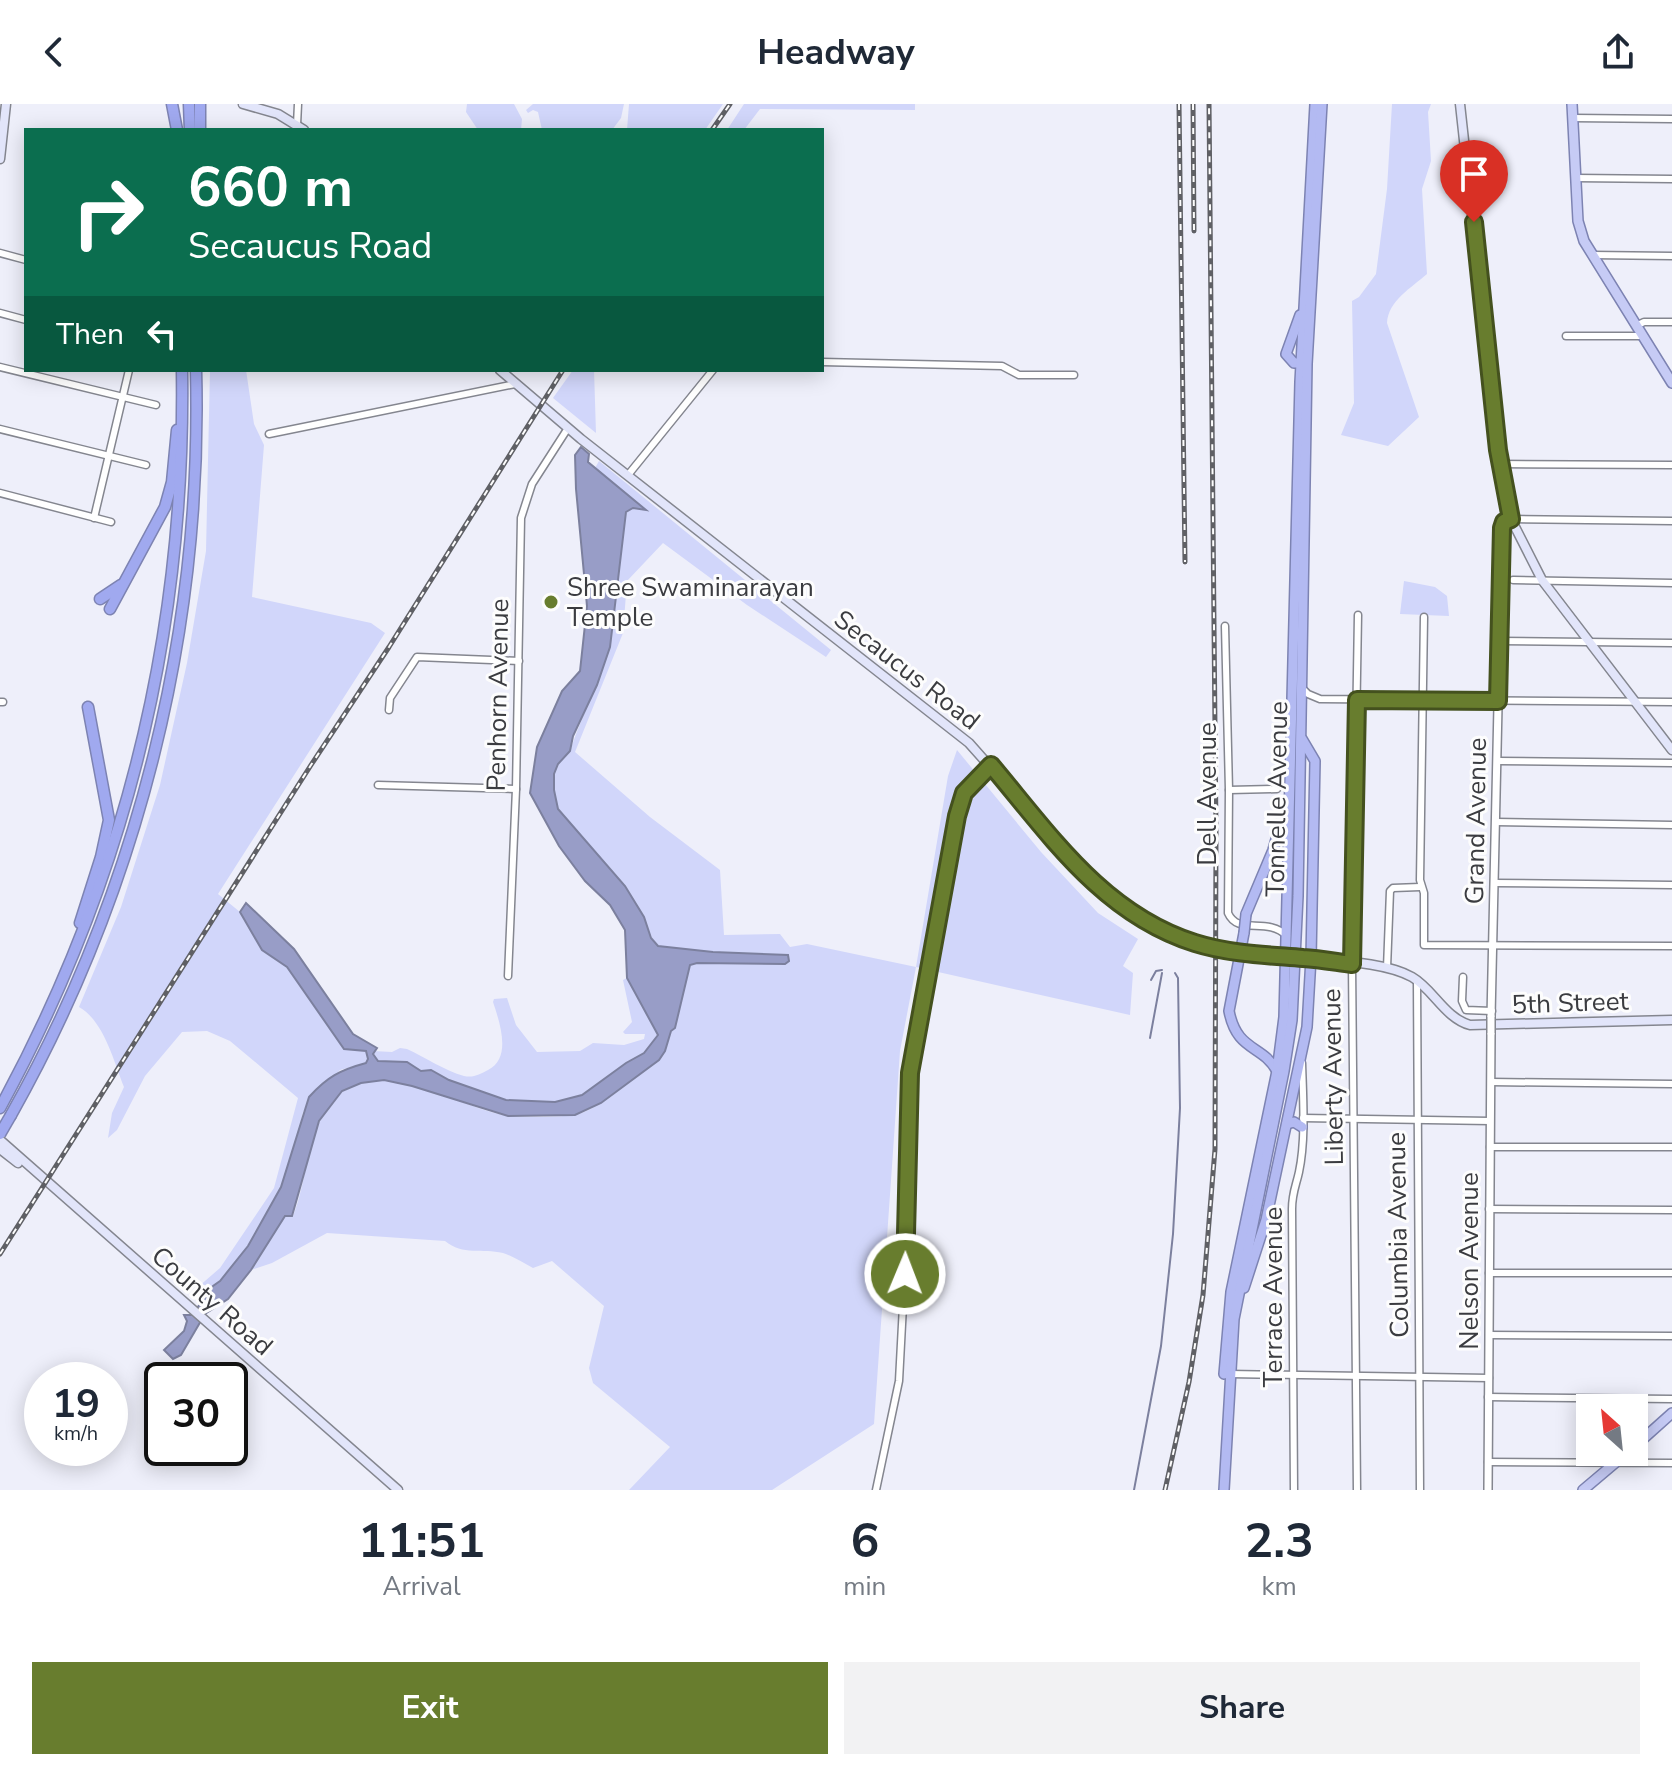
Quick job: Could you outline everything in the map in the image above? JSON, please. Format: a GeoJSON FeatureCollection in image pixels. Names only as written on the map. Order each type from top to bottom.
{"type":"FeatureCollection","features":[{"type":"Feature","properties":{"kind":"highway"},"geometry":{"type":"LineString","coordinates":[[172,104],[178,128]]}},
{"type":"Feature","properties":{"kind":"highway"},"geometry":{"type":"LineString","coordinates":[[178,104],[178,128]]}},
{"type":"Feature","properties":{"kind":"highway"},"geometry":{"type":"LineString","coordinates":[[194,104],[194,128]]}},
{"type":"Feature","properties":{"kind":"highway","name":"Tonnelle Avenue"},"geometry":{"type":"LineString","coordinates":[[1222,1490],[1234,1319],[1292,1020],[1301,736],[1304,305],[1315,104]]}},
{"type":"Feature","properties":{"kind":"highway","name":"Tonnelle Avenue"},"geometry":{"type":"LineString","coordinates":[[1222,1490],[1227,1315],[1277,1071],[1284,1017],[1304,363],[1322,104]]}},
{"type":"Feature","properties":{"kind":"highway"},"geometry":{"type":"LineString","coordinates":[[1304,305],[1286,354],[1290,361],[1304,363]]}},
{"type":"Feature","properties":{"kind":"highway"},"geometry":{"type":"LineString","coordinates":[[0,1136],[56,1029],[95,939],[120,871],[152,766],[175,659],[189,562],[196,465],[196,372]]}},
{"type":"Feature","properties":{"kind":"highway"},"geometry":{"type":"LineString","coordinates":[[110,609],[157,525],[169,495],[182,375]]}},
{"type":"Feature","properties":{"kind":"highway"},"geometry":{"type":"LineString","coordinates":[[0,1108],[66,974],[110,861],[134,779],[167,624],[182,466],[182,375]]}},
{"type":"Feature","properties":{"kind":"highway"},"geometry":{"type":"LineString","coordinates":[[100,599],[126,581]]}},
{"type":"Feature","properties":{"kind":"highway"},"geometry":{"type":"LineString","coordinates":[[66,974],[109,820],[88,707]]}},
{"type":"Feature","properties":{"kind":"highway"},"geometry":{"type":"LineString","coordinates":[[1234,1319],[1266,1220],[1307,1027],[1315,761],[1301,736]]}},
{"type":"Feature","properties":{"kind":"highway"},"geometry":{"type":"LineString","coordinates":[[1277,1071],[1273,1064],[1243,1042],[1229,1011],[1246,914],[1281,825],[1291,781]]}},
{"type":"Feature","properties":{"kind":"highway"},"geometry":{"type":"LineString","coordinates":[[1287,1124],[1303,1122]]}},
{"type":"Feature","properties":{"kind":"main road"},"geometry":{"type":"LineString","coordinates":[[0,159],[6,104]]}},
{"type":"Feature","properties":{"kind":"main road"},"geometry":{"type":"LineString","coordinates":[[243,104],[278,114],[301,127]]}},
{"type":"Feature","properties":{"kind":"main road"},"geometry":{"type":"LineString","coordinates":[[1460,104],[1500,464],[1511,519],[1542,580],[1672,750]]}},
{"type":"Feature","properties":{"kind":"main road"},"geometry":{"type":"LineString","coordinates":[[1572,104],[1578,221],[1590,255],[1672,383]]}},
{"type":"Feature","properties":{"kind":"main road","name":"Secaucus Road"},"geometry":{"type":"LineString","coordinates":[[502,372],[568,428],[969,743],[1062,850],[1097,887],[1124,908],[1168,933],[1239,953],[1387,968],[1417,981],[1453,1016],[1470,1025]]}},
{"type":"Feature","properties":{"kind":"main road","name":"5th Street"},"geometry":{"type":"LineString","coordinates":[[1470,1025],[1672,1020]]}},
{"type":"Feature","properties":{"kind":"main road","name":"County Road"},"geometry":{"type":"LineString","coordinates":[[0,1136],[60,1195],[398,1490]]}},
{"type":"Feature","properties":{"kind":"main road"},"geometry":{"type":"LineString","coordinates":[[0,1149],[60,1195]]}},
{"type":"Feature","properties":{"kind":"main road"},"geometry":{"type":"LineString","coordinates":[[1648,1434],[1672,1413]]}},
{"type":"Feature","properties":{"kind":"main road"},"geometry":{"type":"LineString","coordinates":[[1583,1490],[1611,1466]]}},
{"type":"Feature","properties":{"kind":"street"},"geometry":{"type":"LineString","coordinates":[[298,104],[301,127]]}},
{"type":"Feature","properties":{"kind":"street"},"geometry":{"type":"LineString","coordinates":[[1573,118],[1672,119]]}},
{"type":"Feature","properties":{"kind":"street"},"geometry":{"type":"LineString","coordinates":[[1575,178],[1672,179]]}},
{"type":"Feature","properties":{"kind":"street"},"geometry":{"type":"LineString","coordinates":[[0,253],[24,259]]}},
{"type":"Feature","properties":{"kind":"street"},"geometry":{"type":"LineString","coordinates":[[1590,255],[1672,256]]}},
{"type":"Feature","properties":{"kind":"street"},"geometry":{"type":"LineString","coordinates":[[0,313],[24,319]]}},
{"type":"Feature","properties":{"kind":"street"},"geometry":{"type":"LineString","coordinates":[[1636,326],[1644,322],[1672,322]]}},
{"type":"Feature","properties":{"kind":"street"},"geometry":{"type":"LineString","coordinates":[[1566,336],[1642,336]]}},
{"type":"Feature","properties":{"kind":"street"},"geometry":{"type":"LineString","coordinates":[[824,362],[1002,366],[1019,375],[1074,375]]}},
{"type":"Feature","properties":{"kind":"street"},"geometry":{"type":"LineString","coordinates":[[0,367],[156,405]]}},
{"type":"Feature","properties":{"kind":"street"},"geometry":{"type":"LineString","coordinates":[[94,518],[128,372]]}},
{"type":"Feature","properties":{"kind":"street"},"geometry":{"type":"LineString","coordinates":[[628,475],[711,372]]}},
{"type":"Feature","properties":{"kind":"street"},"geometry":{"type":"LineString","coordinates":[[269,434],[515,384]]}},
{"type":"Feature","properties":{"kind":"street","name":"Penhorn Avenue"},"geometry":{"type":"LineString","coordinates":[[508,976],[522,512],[532,484],[568,428]]}},
{"type":"Feature","properties":{"kind":"street"},"geometry":{"type":"LineString","coordinates":[[0,429],[146,465]]}},
{"type":"Feature","properties":{"kind":"street"},"geometry":{"type":"LineString","coordinates":[[1500,464],[1672,465]]}},
{"type":"Feature","properties":{"kind":"street"},"geometry":{"type":"LineString","coordinates":[[0,493],[111,522]]}},
{"type":"Feature","properties":{"kind":"street"},"geometry":{"type":"LineString","coordinates":[[1511,519],[1672,521]]}},
{"type":"Feature","properties":{"kind":"street","name":"Grand Avenue"},"geometry":{"type":"LineString","coordinates":[[1491,1033],[1502,528],[1504,522],[1511,519]]}},
{"type":"Feature","properties":{"kind":"street"},"geometry":{"type":"LineString","coordinates":[[1513,580],[1672,583]]}},
{"type":"Feature","properties":{"kind":"street","name":"Liberty Avenue"},"geometry":{"type":"LineString","coordinates":[[1357,1490],[1352,964],[1358,615]]}},
{"type":"Feature","properties":{"kind":"street"},"geometry":{"type":"LineString","coordinates":[[1424,617],[1420,887],[1424,893],[1424,945],[1672,946]]}},
{"type":"Feature","properties":{"kind":"street","name":"Dell Avenue"},"geometry":{"type":"LineString","coordinates":[[1225,626],[1228,913],[1230,920],[1238,925],[1270,925],[1287,936]]}},
{"type":"Feature","properties":{"kind":"street"},"geometry":{"type":"LineString","coordinates":[[1499,641],[1672,643]]}},
{"type":"Feature","properties":{"kind":"street"},"geometry":{"type":"LineString","coordinates":[[389,710],[390,698],[417,657],[519,661]]}},
{"type":"Feature","properties":{"kind":"street"},"geometry":{"type":"LineString","coordinates":[[1301,687],[1320,699],[1672,702]]}},
{"type":"Feature","properties":{"kind":"street"},"geometry":{"type":"LineString","coordinates":[[1498,761],[1672,763]]}},
{"type":"Feature","properties":{"kind":"street"},"geometry":{"type":"LineString","coordinates":[[876,1490],[899,1381],[910,1073],[957,816],[964,793],[991,765]]}},
{"type":"Feature","properties":{"kind":"street"},"geometry":{"type":"LineString","coordinates":[[378,785],[516,789]]}},
{"type":"Feature","properties":{"kind":"street"},"geometry":{"type":"LineString","coordinates":[[1229,790],[1277,789]]}},
{"type":"Feature","properties":{"kind":"street"},"geometry":{"type":"LineString","coordinates":[[1496,822],[1672,825]]}},
{"type":"Feature","properties":{"kind":"street"},"geometry":{"type":"LineString","coordinates":[[1495,883],[1672,885]]}},
{"type":"Feature","properties":{"kind":"street"},"geometry":{"type":"LineString","coordinates":[[1387,968],[1390,891],[1393,888],[1420,887]]}},
{"type":"Feature","properties":{"kind":"street"},"geometry":{"type":"LineString","coordinates":[[1270,925],[1281,921],[1288,907]]}},
{"type":"Feature","properties":{"kind":"street"},"geometry":{"type":"LineString","coordinates":[[1463,977],[1462,1001],[1466,1010],[1492,1014]]}},
{"type":"Feature","properties":{"kind":"street","name":"Columbia Avenue"},"geometry":{"type":"LineString","coordinates":[[1417,981],[1420,1490]]}},
{"type":"Feature","properties":{"kind":"street","name":"Nelson Avenue"},"geometry":{"type":"LineString","coordinates":[[1488,1490],[1491,1033]]}},
{"type":"Feature","properties":{"kind":"street","name":"Terrace Avenue"},"geometry":{"type":"LineString","coordinates":[[1294,1490],[1292,1189],[1299,1171],[1303,1122],[1302,1056]]}},
{"type":"Feature","properties":{"kind":"street"},"geometry":{"type":"LineString","coordinates":[[1491,1082],[1672,1084]]}},
{"type":"Feature","properties":{"kind":"street"},"geometry":{"type":"LineString","coordinates":[[1303,1122],[1490,1121]]}},
{"type":"Feature","properties":{"kind":"street"},"geometry":{"type":"LineString","coordinates":[[1490,1147],[1672,1147]]}},
{"type":"Feature","properties":{"kind":"street"},"geometry":{"type":"LineString","coordinates":[[1489,1209],[1672,1210]]}},
{"type":"Feature","properties":{"kind":"street"},"geometry":{"type":"LineString","coordinates":[[1489,1273],[1672,1273]]}},
{"type":"Feature","properties":{"kind":"street"},"geometry":{"type":"LineString","coordinates":[[1489,1335],[1672,1336]]}},
{"type":"Feature","properties":{"kind":"street"},"geometry":{"type":"LineString","coordinates":[[1230,1374],[1489,1378]]}},
{"type":"Feature","properties":{"kind":"street"},"geometry":{"type":"LineString","coordinates":[[1488,1397],[1672,1399]]}},
{"type":"Feature","properties":{"kind":"street"},"geometry":{"type":"LineString","coordinates":[[1488,1462],[1576,1462]]}},
{"type":"Feature","properties":{"kind":"street"},"geometry":{"type":"LineString","coordinates":[[1648,1463],[1672,1463]]}},
{"type":"Feature","properties":{"kind":"shaded area"},"geometry":{"type":"Polygon","coordinates":[[[467,104],[514,104],[522,119],[521,128],[477,128],[466,112],[467,104]]]}},
{"type":"Feature","properties":{"kind":"shaded area"},"geometry":{"type":"Polygon","coordinates":[[[533,104],[624,104],[621,118],[614,128],[542,128],[538,112],[533,110],[528,113],[526,110],[533,104]]]}},
{"type":"Feature","properties":{"kind":"shaded area"},"geometry":{"type":"Polygon","coordinates":[[[629,104],[723,104],[706,128],[627,128],[629,104]]]}},
{"type":"Feature","properties":{"kind":"shaded area"},"geometry":{"type":"Polygon","coordinates":[[[744,104],[915,104],[915,110],[760,109],[746,128],[728,128],[744,104]]]}},
{"type":"Feature","properties":{"kind":"shaded area"},"geometry":{"type":"Polygon","coordinates":[[[1392,104],[1431,104],[1428,112],[1431,161],[1422,189],[1427,274],[1391,308],[1387,323],[1419,417],[1388,446],[1341,435],[1354,403],[1352,301],[1359,297],[1376,274],[1387,189],[1392,104]]]}},
{"type":"Feature","properties":{"kind":"shaded area"},"geometry":{"type":"Polygon","coordinates":[[[210,372],[246,372],[254,424],[264,445],[252,597],[371,623],[385,633],[218,894],[240,912],[262,950],[287,967],[344,1049],[366,1051],[368,1059],[366,1063],[340,1070],[303,1112],[281,1187],[248,1246],[213,1286],[203,1303],[190,1294],[220,1268],[274,1188],[298,1098],[230,1041],[207,1031],[182,1032],[145,1076],[117,1130],[108,1138],[112,1113],[124,1087],[102,1032],[88,1013],[79,1007],[121,907],[160,785],[187,663],[206,551],[210,372]]]}},
{"type":"Feature","properties":{"kind":"shaded area"},"geometry":{"type":"Polygon","coordinates":[[[572,372],[594,372],[596,433],[553,398],[572,372]]]}},
{"type":"Feature","properties":{"kind":"shaded area"},"geometry":{"type":"Polygon","coordinates":[[[581,447],[589,454],[588,462],[646,510],[633,508],[626,512],[610,647],[597,685],[573,736],[570,751],[558,764],[554,774],[558,809],[625,886],[658,946],[788,955],[789,961],[785,964],[690,965],[675,1028],[659,1060],[601,1103],[575,1115],[508,1116],[384,1080],[361,1083],[342,1091],[319,1121],[292,1216],[285,1216],[251,1270],[228,1299],[205,1314],[181,1355],[173,1359],[164,1350],[184,1331],[187,1321],[184,1315],[192,1315],[248,1246],[281,1187],[309,1097],[334,1075],[366,1063],[368,1059],[366,1051],[344,1049],[287,967],[262,950],[240,912],[246,903],[294,949],[353,1034],[377,1048],[373,1054],[378,1061],[407,1062],[421,1071],[431,1070],[449,1080],[506,1100],[555,1102],[582,1095],[644,1053],[658,1035],[627,978],[625,930],[610,905],[585,881],[559,846],[530,793],[537,747],[562,691],[580,671],[587,606],[576,489],[575,455],[581,447]]]}},
{"type":"Feature","properties":{"kind":"shaded area"},"geometry":{"type":"Polygon","coordinates":[[[599,461],[831,650],[826,657],[747,605],[663,543],[627,581],[623,633],[575,752],[650,817],[720,870],[724,935],[780,934],[790,947],[807,944],[916,967],[900,1051],[874,1424],[772,1490],[629,1490],[670,1447],[593,1383],[589,1368],[604,1306],[552,1261],[533,1268],[503,1253],[466,1250],[445,1241],[327,1233],[272,1263],[251,1270],[285,1216],[293,1216],[321,1118],[340,1093],[358,1083],[378,1080],[422,1088],[508,1116],[551,1117],[582,1113],[602,1102],[660,1057],[675,1028],[690,965],[785,964],[789,961],[787,955],[658,946],[648,933],[626,887],[567,821],[556,803],[553,788],[555,771],[571,748],[596,686],[609,643],[626,512],[633,508],[644,509],[595,468],[599,461]]]}},
{"type":"Feature","properties":{"kind":"shaded area"},"geometry":{"type":"Polygon","coordinates":[[[1404,581],[1435,587],[1447,596],[1449,616],[1400,614],[1404,581]]]}},
{"type":"Feature","properties":{"kind":"shaded area"},"geometry":{"type":"Polygon","coordinates":[[[957,750],[1041,852],[1098,913],[1138,939],[1123,966],[1133,973],[1130,1015],[916,967],[948,776],[957,750]]]}},
{"type":"Feature","properties":{"kind":"shaded area"},"geometry":{"type":"Polygon","coordinates":[[[627,978],[658,1035],[644,1053],[582,1096],[555,1102],[506,1100],[449,1080],[431,1070],[421,1071],[407,1062],[378,1061],[374,1058],[373,1051],[407,1049],[457,1074],[480,1074],[500,1057],[502,1039],[493,1002],[494,999],[507,998],[516,1025],[537,1052],[580,1051],[593,1043],[624,1045],[644,1039],[645,1034],[623,1032],[632,1022],[623,980],[627,978]]]}},
{"type":"Feature","properties":{"kind":"waterway"},"geometry":{"type":"LineString","coordinates":[[1151,980],[1156,971],[1162,970]]}},
{"type":"Feature","properties":{"kind":"waterway"},"geometry":{"type":"LineString","coordinates":[[1150,1038],[1162,973]]}},
{"type":"Feature","properties":{"kind":"waterway"},"geometry":{"type":"LineString","coordinates":[[1134,1490],[1161,1346],[1173,1234],[1180,1108],[1178,978],[1175,973]]}},
{"type":"Feature","properties":{"kind":"railway"},"geometry":{"type":"LineString","coordinates":[[713,128],[730,104]]}},
{"type":"Feature","properties":{"kind":"railway"},"geometry":{"type":"LineString","coordinates":[[1179,104],[1185,562]]}},
{"type":"Feature","properties":{"kind":"railway"},"geometry":{"type":"LineString","coordinates":[[1193,104],[1194,231]]}},
{"type":"Feature","properties":{"kind":"railway"},"geometry":{"type":"LineString","coordinates":[[1165,1490],[1189,1382],[1203,1295],[1215,1149],[1216,833],[1209,104]]}},
{"type":"Feature","properties":{"kind":"railway"},"geometry":{"type":"LineString","coordinates":[[0,1254],[562,372]]}},
{"type":"Feature","properties":{"kind":"place","name":"Shree Swaminarayan Temple"},"geometry":{"type":"Point","coordinates":[551,602]}},
{"type":"Feature","properties":{"kind":"route"},"geometry":{"type":"LineString","coordinates":[[905,1274],[910,1073],[957,816],[964,793],[991,765],[1090,881],[1144,920],[1195,943],[1239,953],[1352,964],[1357,700],[1498,701],[1502,524],[1511,519],[1498,450],[1474,222]]}}]}
